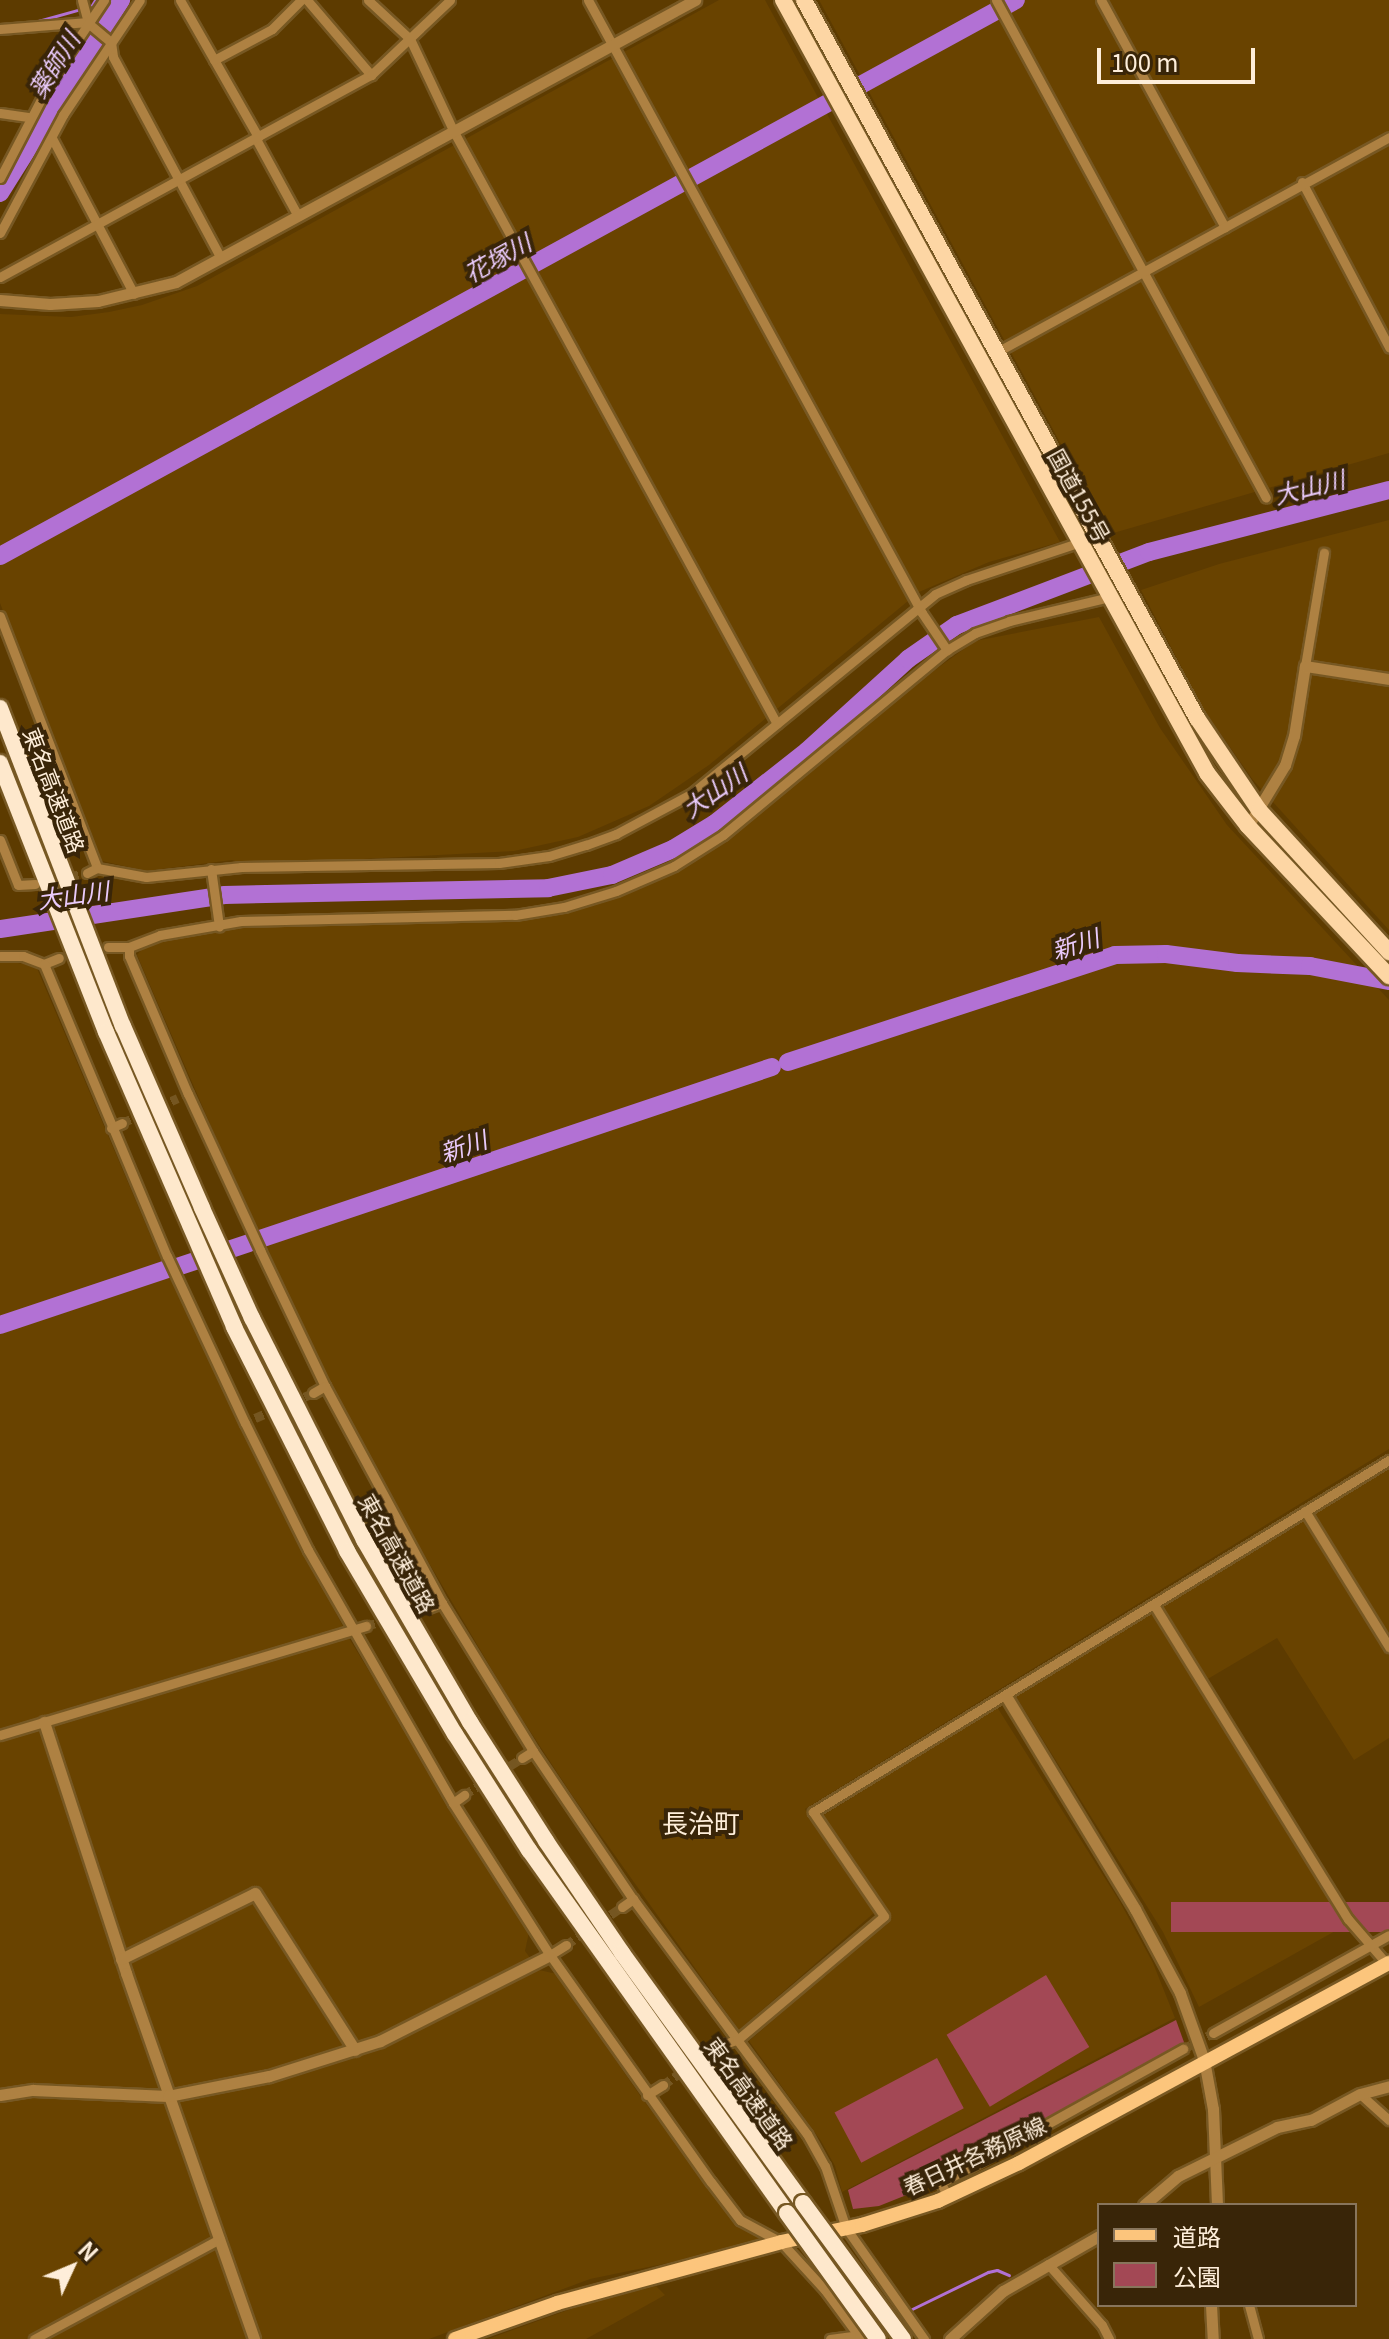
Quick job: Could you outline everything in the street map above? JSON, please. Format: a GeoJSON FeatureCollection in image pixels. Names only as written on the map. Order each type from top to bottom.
{"type":"FeatureCollection","features":[{"type":"Feature","properties":{"kind":"highway","name":"国道155号"},"geometry":{"type":"LineString","coordinates":[[783,0],[1089,541],[1127,593],[1197,718],[1259,810],[1389,952]]}},
{"type":"Feature","properties":{"kind":"highway","name":"国道155号"},"geometry":{"type":"LineString","coordinates":[[804,0],[995,353],[1089,541],[1110,597],[1200,761],[1248,826],[1389,976]]}},
{"type":"Feature","properties":{"kind":"highway","name":"東名高速道路"},"geometry":{"type":"LineString","coordinates":[[0,708],[70,891],[99,945],[215,1237],[357,1527],[470,1722],[622,1953],[903,2339]]}},
{"type":"Feature","properties":{"kind":"highway","name":"東名高速道路"},"geometry":{"type":"LineString","coordinates":[[0,763],[51,893],[65,952],[210,1272],[340,1538],[455,1734],[597,1951],[878,2339]]}},
{"type":"Feature","properties":{"kind":"main road","name":"春日井各務原線"},"geometry":{"type":"LineString","coordinates":[[455,2339],[557,2303],[781,2242],[846,2228],[948,2197],[1019,2163],[1204,2060],[1388,1964]]}},
{"type":"Feature","properties":{"kind":"street"},"geometry":{"type":"LineString","coordinates":[[82,0],[89,24],[110,40],[113,57],[221,258]]}},
{"type":"Feature","properties":{"kind":"street"},"geometry":{"type":"LineString","coordinates":[[0,178],[30,117],[104,0]]}},
{"type":"Feature","properties":{"kind":"street"},"geometry":{"type":"LineString","coordinates":[[0,233],[110,40],[140,0]]}},
{"type":"Feature","properties":{"kind":"street"},"geometry":{"type":"LineString","coordinates":[[180,0],[298,216]]}},
{"type":"Feature","properties":{"kind":"street"},"geometry":{"type":"LineString","coordinates":[[214,60],[272,29],[304,0],[371,75]]}},
{"type":"Feature","properties":{"kind":"street"},"geometry":{"type":"LineString","coordinates":[[368,0],[410,39],[454,132],[777,724]]}},
{"type":"Feature","properties":{"kind":"street"},"geometry":{"type":"LineString","coordinates":[[0,277],[371,75],[449,0]]}},
{"type":"Feature","properties":{"kind":"street"},"geometry":{"type":"LineString","coordinates":[[588,0],[921,609],[946,648]]}},
{"type":"Feature","properties":{"kind":"street"},"geometry":{"type":"LineString","coordinates":[[0,300],[50,304],[134,294],[176,282],[695,0]]}},
{"type":"Feature","properties":{"kind":"street"},"geometry":{"type":"LineString","coordinates":[[996,0],[1266,498]]}},
{"type":"Feature","properties":{"kind":"street"},"geometry":{"type":"LineString","coordinates":[[1101,0],[1225,227]]}},
{"type":"Feature","properties":{"kind":"street"},"geometry":{"type":"LineString","coordinates":[[0,29],[89,24]]}},
{"type":"Feature","properties":{"kind":"street"},"geometry":{"type":"LineString","coordinates":[[0,113],[30,117]]}},
{"type":"Feature","properties":{"kind":"street"},"geometry":{"type":"LineString","coordinates":[[995,353],[1389,137]]}},
{"type":"Feature","properties":{"kind":"street"},"geometry":{"type":"LineString","coordinates":[[52,138],[134,294]]}},
{"type":"Feature","properties":{"kind":"street"},"geometry":{"type":"LineString","coordinates":[[1302,182],[1389,347]]}},
{"type":"Feature","properties":{"kind":"street"},"geometry":{"type":"LineString","coordinates":[[0,616],[92,871],[146,877],[212,871],[499,863],[549,856],[616,834],[663,810],[691,794],[921,609],[935,594],[966,580],[1089,541]]}},
{"type":"Feature","properties":{"kind":"street"},"geometry":{"type":"LineString","coordinates":[[1248,826],[1285,765],[1294,736],[1324,553]]}},
{"type":"Feature","properties":{"kind":"street"},"geometry":{"type":"LineString","coordinates":[[99,945],[129,947],[160,935],[241,921],[515,915],[564,907],[616,891],[674,866],[723,835],[946,648],[1009,621],[1110,597]]}},
{"type":"Feature","properties":{"kind":"street"},"geometry":{"type":"LineString","coordinates":[[1305,666],[1389,679]]}},
{"type":"Feature","properties":{"kind":"street"},"geometry":{"type":"LineString","coordinates":[[0,840],[18,885],[35,884]]}},
{"type":"Feature","properties":{"kind":"street"},"geometry":{"type":"LineString","coordinates":[[212,871],[218,923]]}},
{"type":"Feature","properties":{"kind":"street"},"geometry":{"type":"LineString","coordinates":[[129,947],[129,956],[183,1096],[325,1386],[442,1603],[533,1751],[633,1899],[813,2144],[825,2166],[846,2228],[924,2339]]}},
{"type":"Feature","properties":{"kind":"street"},"geometry":{"type":"LineString","coordinates":[[44,964],[65,952]]}},
{"type":"Feature","properties":{"kind":"street"},"geometry":{"type":"LineString","coordinates":[[0,956],[23,956],[44,964],[111,1128],[245,1423],[352,1630],[453,1803],[550,1955],[647,2095],[740,2220],[781,2242],[825,2290],[859,2337]]}},
{"type":"Feature","properties":{"kind":"street"},"geometry":{"type":"LineString","coordinates":[[111,1128],[122,1123]]}},
{"type":"Feature","properties":{"kind":"street"},"geometry":{"type":"LineString","coordinates":[[313,1393],[325,1386]]}},
{"type":"Feature","properties":{"kind":"street"},"geometry":{"type":"LineString","coordinates":[[245,1423],[255,1418]]}},
{"type":"Feature","properties":{"kind":"street"},"geometry":{"type":"LineString","coordinates":[[718,2046],[737,2040],[884,1916],[813,1812],[1389,1460]]}},
{"type":"Feature","properties":{"kind":"street"},"geometry":{"type":"LineString","coordinates":[[1305,1511],[1389,1647]]}},
{"type":"Feature","properties":{"kind":"street"},"geometry":{"type":"LineString","coordinates":[[428,1608],[442,1603]]}},
{"type":"Feature","properties":{"kind":"street"},"geometry":{"type":"LineString","coordinates":[[1154,1605],[1348,1919],[1388,1964]]}},
{"type":"Feature","properties":{"kind":"street"},"geometry":{"type":"LineString","coordinates":[[0,1735],[366,1626]]}},
{"type":"Feature","properties":{"kind":"street"},"geometry":{"type":"LineString","coordinates":[[1006,1696],[1164,1961],[1204,2060],[1213,2109],[1217,2203]]}},
{"type":"Feature","properties":{"kind":"street"},"geometry":{"type":"LineString","coordinates":[[44,1722],[121,1959],[254,2339]]}},
{"type":"Feature","properties":{"kind":"street"},"geometry":{"type":"LineString","coordinates":[[522,1758],[533,1751]]}},
{"type":"Feature","properties":{"kind":"street"},"geometry":{"type":"LineString","coordinates":[[453,1803],[464,1795]]}},
{"type":"Feature","properties":{"kind":"street"},"geometry":{"type":"LineString","coordinates":[[121,1959],[255,1893],[355,2050]]}},
{"type":"Feature","properties":{"kind":"street"},"geometry":{"type":"LineString","coordinates":[[622,1907],[633,1899]]}},
{"type":"Feature","properties":{"kind":"street"},"geometry":{"type":"LineString","coordinates":[[1213,2033],[1389,1935]]}},
{"type":"Feature","properties":{"kind":"street"},"geometry":{"type":"LineString","coordinates":[[0,2095],[69,2090],[168,2096],[269,2076],[355,2050],[566,1945]]}},
{"type":"Feature","properties":{"kind":"street"},"geometry":{"type":"LineString","coordinates":[[948,2197],[941,2183],[1183,2049]]}},
{"type":"Feature","properties":{"kind":"street"},"geometry":{"type":"LineString","coordinates":[[647,2095],[663,2085]]}},
{"type":"Feature","properties":{"kind":"street"},"geometry":{"type":"LineString","coordinates":[[1146,2203],[1178,2176],[1277,2127],[1311,2120],[1360,2094],[1389,2086]]}},
{"type":"Feature","properties":{"kind":"street"},"geometry":{"type":"LineString","coordinates":[[1360,2094],[1389,2120]]}},
{"type":"Feature","properties":{"kind":"street"},"geometry":{"type":"LineString","coordinates":[[950,2339],[1003,2291],[1097,2237]]}},
{"type":"Feature","properties":{"kind":"street"},"geometry":{"type":"LineString","coordinates":[[34,2339],[220,2239]]}},
{"type":"Feature","properties":{"kind":"street"},"geometry":{"type":"LineString","coordinates":[[1048,2264],[1071,2287],[1109,2339]]}},
{"type":"Feature","properties":{"kind":"street"},"geometry":{"type":"LineString","coordinates":[[1211,2307],[1213,2339]]}},
{"type":"Feature","properties":{"kind":"street"},"geometry":{"type":"LineString","coordinates":[[1250,2307],[1258,2339]]}},
{"type":"Feature","properties":{"kind":"street"},"geometry":{"type":"LineString","coordinates":[[830,2339],[859,2337]]}},
{"type":"Feature","properties":{"kind":"shaded area"},"geometry":{"type":"Polygon","coordinates":[[[719,0],[765,0],[1060,542],[989,562],[919,592],[709,765],[649,806],[578,837],[514,851],[248,865],[232,860],[146,871],[96,857],[0,603],[0,314],[71,317],[109,312],[142,305],[197,286],[719,0]]]}},
{"type":"Feature","properties":{"kind":"shaded area"},"geometry":{"type":"Polygon","coordinates":[[[819,0],[1389,0],[1389,453],[1110,534],[819,0]]]}},
{"type":"Feature","properties":{"kind":"shaded area"},"geometry":{"type":"Polygon","coordinates":[[[1389,520],[1389,930],[1253,780],[1204,710],[1141,590],[1219,564],[1389,520]]]}},
{"type":"Feature","properties":{"kind":"shaded area"},"geometry":{"type":"Polygon","coordinates":[[[1099,617],[1160,728],[1227,825],[1389,1000],[1389,1449],[805,1809],[875,1912],[739,2030],[572,1795],[511,1702],[406,1524],[335,1393],[265,1251],[137,955],[148,942],[243,924],[440,918],[471,922],[543,915],[647,884],[686,864],[737,830],[906,691],[975,641],[1099,617]]]}},
{"type":"Feature","properties":{"kind":"shaded area"},"geometry":{"type":"Polygon","coordinates":[[[0,960],[36,966],[161,1260],[303,1549],[350,1640],[529,1932],[525,1951],[539,1970],[557,1974],[641,2097],[721,2202],[740,2224],[768,2236],[746,2247],[590,2279],[429,2339],[0,2339],[0,960]]]}},
{"type":"Feature","properties":{"kind":"shaded area"},"geometry":{"type":"Polygon","coordinates":[[[1389,1466],[1389,1635],[1385,1637],[1310,1514],[1389,1466]]]}},
{"type":"Feature","properties":{"kind":"shaded area"},"geometry":{"type":"Polygon","coordinates":[[[1305,1518],[1389,1653],[1389,1738],[1354,1760],[1277,1638],[1206,1680],[1160,1606],[1305,1518]]]}},
{"type":"Feature","properties":{"kind":"shaded area"},"geometry":{"type":"Polygon","coordinates":[[[1153,1611],[1346,1925],[1199,2007],[1163,1932],[1017,1698],[1017,1694],[1153,1611]]]}},
{"type":"Feature","properties":{"kind":"shaded area"},"geometry":{"type":"Polygon","coordinates":[[[997,1707],[1120,1902],[1153,1963],[1175,2018],[842,2192],[835,2166],[821,2141],[749,2041],[890,1918],[822,1816],[997,1707]]]}},
{"type":"Feature","properties":{"kind":"shaded area"},"geometry":{"type":"Polygon","coordinates":[[[656,2286],[665,2295],[586,2339],[488,2339],[582,2305],[656,2286]]]}},
{"type":"Feature","properties":{"kind":"green space"},"geometry":{"type":"Polygon","coordinates":[[[1171,1902],[1389,1902],[1389,1932],[1171,1932],[1171,1902]]]}},
{"type":"Feature","properties":{"kind":"green space"},"geometry":{"type":"Polygon","coordinates":[[[1046,1975],[1089,2047],[990,2107],[947,2035],[1046,1975]]]}},
{"type":"Feature","properties":{"kind":"green space"},"geometry":{"type":"Polygon","coordinates":[[[1176,2020],[1185,2045],[939,2182],[879,2206],[853,2209],[848,2190],[1176,2020]]]}},
{"type":"Feature","properties":{"kind":"green space"},"geometry":{"type":"Polygon","coordinates":[[[937,2058],[964,2108],[861,2163],[835,2112],[937,2058]]]}},
{"type":"Feature","properties":{"kind":"waterway"},"geometry":{"type":"LineString","coordinates":[[92,5],[95,0]]}},
{"type":"Feature","properties":{"kind":"waterway","name":"薬師川"},"geometry":{"type":"LineString","coordinates":[[0,193],[121,0]]}},
{"type":"Feature","properties":{"kind":"waterway","name":"花塚川"},"geometry":{"type":"LineString","coordinates":[[0,556],[1016,0]]}},
{"type":"Feature","properties":{"kind":"waterway"},"geometry":{"type":"LineString","coordinates":[[38,21],[81,9]]}},
{"type":"Feature","properties":{"kind":"waterway","name":"大山川"},"geometry":{"type":"LineString","coordinates":[[0,929],[224,895],[548,888],[612,875],[673,849],[714,824],[807,751],[908,659],[957,625],[1149,552],[1389,490]]}},
{"type":"Feature","properties":{"kind":"waterway","name":"新川"},"geometry":{"type":"LineString","coordinates":[[788,1062],[1115,955],[1166,954],[1237,963],[1310,966],[1389,981]]}},
{"type":"Feature","properties":{"kind":"waterway","name":"新川"},"geometry":{"type":"LineString","coordinates":[[260,1239],[772,1067]]}},
{"type":"Feature","properties":{"kind":"waterway","name":"新川"},"geometry":{"type":"LineString","coordinates":[[177,1267],[249,1243]]}},
{"type":"Feature","properties":{"kind":"waterway","name":"新川"},"geometry":{"type":"LineString","coordinates":[[0,1325],[167,1269]]}},
{"type":"Feature","properties":{"kind":"waterway"},"geometry":{"type":"LineString","coordinates":[[910,2310],[988,2272],[997,2270],[1009,2275]]}},
{"type":"Feature","properties":{"kind":"tunnel"},"geometry":{"type":"LineString","coordinates":[[43,882],[87,873]]}},
{"type":"Feature","properties":{"kind":"tunnel"},"geometry":{"type":"LineString","coordinates":[[122,1123],[178,1098]]}},
{"type":"Feature","properties":{"kind":"tunnel"},"geometry":{"type":"LineString","coordinates":[[255,1418],[313,1393]]}},
{"type":"Feature","properties":{"kind":"tunnel"},"geometry":{"type":"LineString","coordinates":[[366,1626],[428,1608]]}},
{"type":"Feature","properties":{"kind":"tunnel"},"geometry":{"type":"LineString","coordinates":[[464,1795],[522,1758]]}},
{"type":"Feature","properties":{"kind":"tunnel"},"geometry":{"type":"LineString","coordinates":[[566,1945],[622,1907]]}},
{"type":"Feature","properties":{"kind":"tunnel"},"geometry":{"type":"LineString","coordinates":[[1183,2049],[1213,2033]]}},
{"type":"Feature","properties":{"kind":"tunnel"},"geometry":{"type":"LineString","coordinates":[[663,2085],[718,2046]]}},
{"type":"Feature","properties":{"kind":"district","name":"長治町"},"geometry":{"type":"Point","coordinates":[701,1822]}}]}
